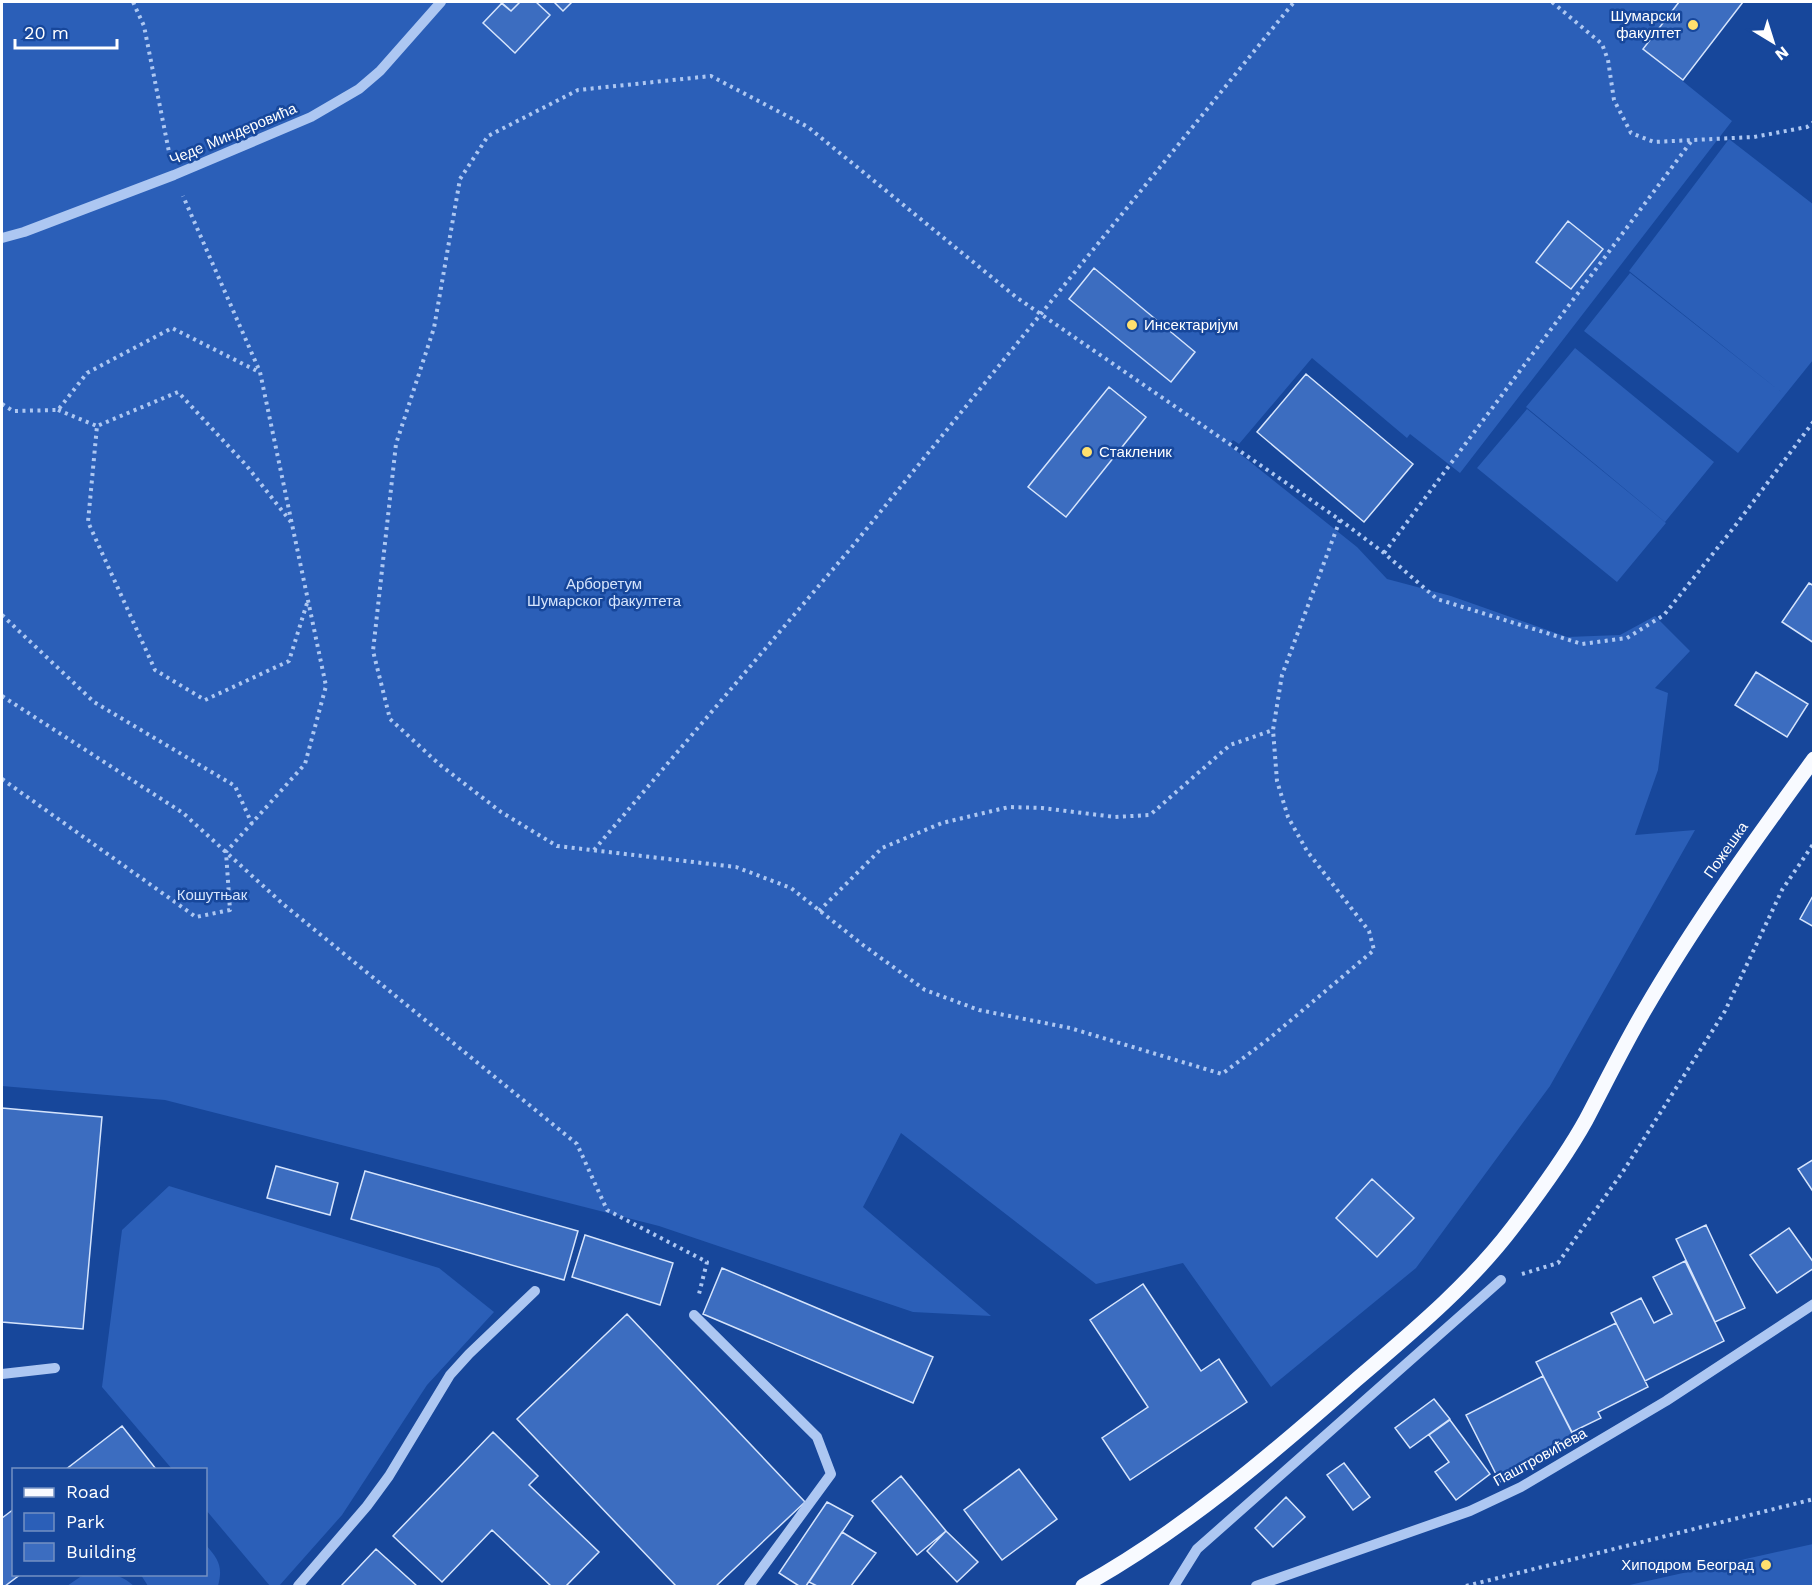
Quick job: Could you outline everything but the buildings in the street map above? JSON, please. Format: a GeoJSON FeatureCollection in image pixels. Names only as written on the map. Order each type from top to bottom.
{"type":"FeatureCollection","features":[{"type":"Feature","properties":{"kind":"main road","name":"Пожешка"},"geometry":{"type":"LineString","coordinates":[[1083,1587],[1143,1549],[1201,1508],[1278,1446],[1413,1330],[1479,1265],[1511,1229],[1585,1122],[1643,1012],[1715,897],[1814,759]]}},
{"type":"Feature","properties":{"kind":"street","name":"Чеде Миндеровића"},"geometry":{"type":"LineString","coordinates":[[2,238],[24,232],[174,175],[311,117],[359,88],[393,58],[441,2]]}},
{"type":"Feature","properties":{"kind":"street"},"geometry":{"type":"LineString","coordinates":[[1174,1587],[1197,1549],[1501,1280]]}},
{"type":"Feature","properties":{"kind":"street"},"geometry":{"type":"LineString","coordinates":[[298,1587],[367,1506],[389,1476],[450,1375],[535,1291]]}},
{"type":"Feature","properties":{"kind":"street","name":"Паштровићева"},"geometry":{"type":"LineString","coordinates":[[1256,1587],[1470,1511],[1521,1487],[1666,1401],[1814,1304]]}},
{"type":"Feature","properties":{"kind":"street"},"geometry":{"type":"LineString","coordinates":[[694,1315],[817,1437],[831,1474],[748,1587]]}},
{"type":"Feature","properties":{"kind":"street"},"geometry":{"type":"LineString","coordinates":[[2,1374],[55,1368]]}},
{"type":"Feature","properties":{"kind":"path"},"geometry":{"type":"LineString","coordinates":[[2,779],[196,917],[230,910],[226,852],[305,764],[326,686],[260,372],[174,175],[144,26],[133,2]]}},
{"type":"Feature","properties":{"kind":"path"},"geometry":{"type":"LineString","coordinates":[[594,850],[851,548],[1294,2]]}},
{"type":"Feature","properties":{"kind":"path"},"geometry":{"type":"LineString","coordinates":[[1552,2],[1602,44],[1608,60],[1614,100],[1631,134],[1654,142],[1754,137],[1807,127],[1814,122]]}},
{"type":"Feature","properties":{"kind":"path"},"geometry":{"type":"LineString","coordinates":[[1340,520],[1282,675],[1273,730],[1277,781],[1288,817],[1306,851],[1369,931],[1374,950],[1271,1037],[1222,1074],[1070,1028],[979,1010],[925,990],[791,888],[736,867],[557,846],[501,812],[430,756],[390,719],[373,651],[396,444],[434,328],[460,179],[488,136],[578,90],[711,76],[808,127],[1016,297],[1340,520],[1384,553],[1437,599],[1582,644],[1627,638],[1664,615],[1814,421]]}},
{"type":"Feature","properties":{"kind":"path"},"geometry":{"type":"LineString","coordinates":[[1384,553],[1693,139]]}},
{"type":"Feature","properties":{"kind":"path"},"geometry":{"type":"LineString","coordinates":[[58,410],[87,373],[172,328],[260,372]]}},
{"type":"Feature","properties":{"kind":"path"},"geometry":{"type":"LineString","coordinates":[[2,404],[12,411],[58,410],[97,426],[178,392],[246,465],[292,523]]}},
{"type":"Feature","properties":{"kind":"path"},"geometry":{"type":"LineString","coordinates":[[97,426],[88,522],[155,670],[205,700],[289,661],[308,599]]}},
{"type":"Feature","properties":{"kind":"path"},"geometry":{"type":"LineString","coordinates":[[2,615],[94,702],[235,786],[252,825]]}},
{"type":"Feature","properties":{"kind":"path"},"geometry":{"type":"LineString","coordinates":[[2,696],[183,813],[283,904],[577,1144],[607,1210],[707,1262],[694,1315]]}},
{"type":"Feature","properties":{"kind":"path"},"geometry":{"type":"LineString","coordinates":[[819,911],[882,848],[942,823],[1009,807],[1042,808],[1115,817],[1150,814],[1230,745],[1273,730]]}},
{"type":"Feature","properties":{"kind":"path"},"geometry":{"type":"LineString","coordinates":[[1501,1280],[1558,1263],[1624,1170],[1725,1011],[1782,890],[1814,843]]}},
{"type":"Feature","properties":{"kind":"path"},"geometry":{"type":"LineString","coordinates":[[1466,1587],[1814,1499]]}},
{"type":"Feature","properties":{"kind":"green space"},"geometry":{"type":"Polygon","coordinates":[[[2,2],[1679,2],[1643,49],[1732,121],[1460,473],[1410,434],[1407,438],[1312,358],[1239,444],[1233,440],[1229,445],[1357,547],[1387,579],[1451,596],[1567,637],[1620,635],[1655,616],[1690,651],[1655,688],[1668,693],[1658,770],[1635,835],[1695,830],[1550,1086],[1416,1268],[1271,1387],[1183,1263],[1096,1284],[901,1133],[863,1207],[991,1316],[913,1312],[659,1226],[165,1100],[2,1086],[2,2]]]}},
{"type":"Feature","properties":{"kind":"green space"},"geometry":{"type":"Polygon","coordinates":[[[1729,139],[1814,205],[1813,360],[1738,453],[1584,331],[1630,273],[1781,392],[1629,271],[1729,139]]]}},
{"type":"Feature","properties":{"kind":"green space"},"geometry":{"type":"Polygon","coordinates":[[[1575,348],[1714,462],[1665,522],[1526,407],[1575,348]]]}},
{"type":"Feature","properties":{"kind":"green space"},"geometry":{"type":"Polygon","coordinates":[[[1527,409],[1666,523],[1617,582],[1477,468],[1527,409]]]}},
{"type":"Feature","properties":{"kind":"green space"},"geometry":{"type":"Polygon","coordinates":[[[169,1186],[439,1268],[494,1312],[427,1385],[342,1515],[279,1586],[270,1586],[207,1511],[207,1468],[171,1468],[102,1387],[122,1230],[169,1186]]]}},
{"type":"Feature","properties":{"kind":"green space","name":"Хиподром Београд"},"geometry":{"type":"Polygon","coordinates":[[[1813,1544],[1813,1586],[1625,1586],[1813,1544]]]}},
{"type":"Feature","properties":{"kind":"green space"},"geometry":{"type":"Polygon","coordinates":[[[207,1546],[219,1564],[218,1586],[148,1586],[142,1576],[207,1576],[207,1546]]]}},
{"type":"Feature","properties":{"kind":"green space"},"geometry":{"type":"Polygon","coordinates":[[[118,1576],[134,1586],[67,1586],[80,1577],[118,1576]]]}},
{"type":"Feature","properties":{"kind":"place","name":"Шумарски факултет"},"geometry":{"type":"Point","coordinates":[1693,25]}},
{"type":"Feature","properties":{"kind":"place","name":"Инсектаријум"},"geometry":{"type":"Point","coordinates":[1132,325]}},
{"type":"Feature","properties":{"kind":"place","name":"Стакленик"},"geometry":{"type":"Point","coordinates":[1087,452]}},
{"type":"Feature","properties":{"kind":"place","name":"Хиподром Београд"},"geometry":{"type":"Point","coordinates":[1766,1565]}},
{"type":"Feature","properties":{"kind":"park label","name":"Арборетум Шумарског факултета"},"geometry":{"type":"Point","coordinates":[604,592]}},
{"type":"Feature","properties":{"kind":"park label","name":"Кошутњак"},"geometry":{"type":"Point","coordinates":[212,895]}}]}
